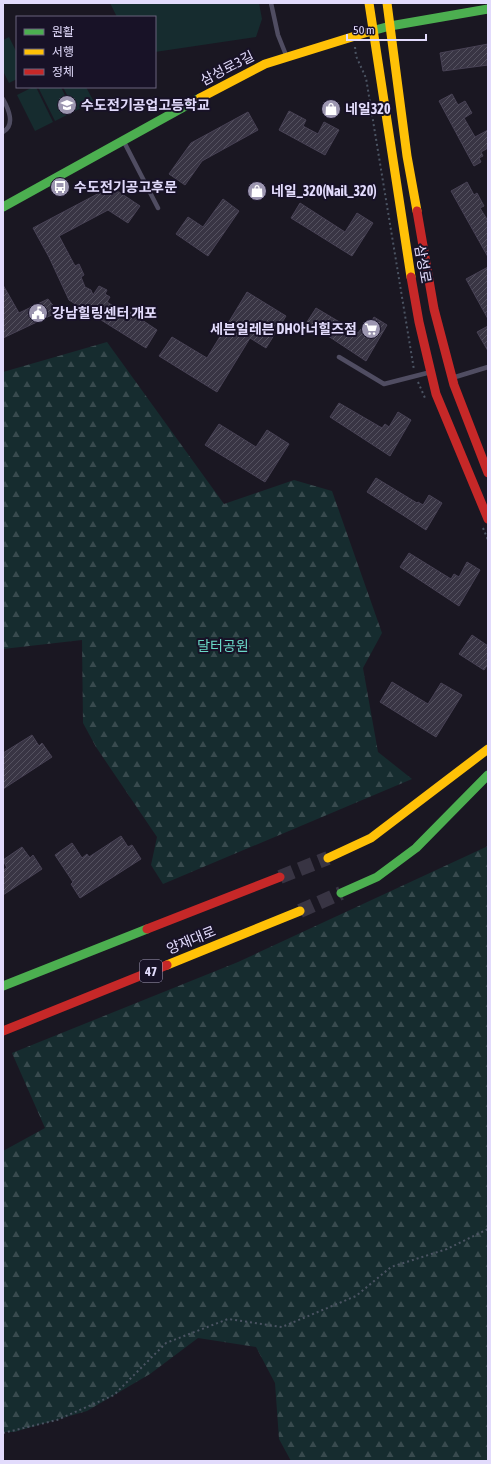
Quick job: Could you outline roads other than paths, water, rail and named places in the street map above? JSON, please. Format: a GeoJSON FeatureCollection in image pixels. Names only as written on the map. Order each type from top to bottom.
{"type":"FeatureCollection","features":[{"type":"Feature","properties":{"kind":"main road","name":"삼성로"},"geometry":{"type":"LineString","coordinates":[[369,3],[417,314],[436,394],[488,519]]}},
{"type":"Feature","properties":{"kind":"main road","name":"삼성로"},"geometry":{"type":"LineString","coordinates":[[387,3],[408,164],[434,309],[452,378],[488,473]]}},
{"type":"Feature","properties":{"kind":"main road","name":"삼성로3길"},"geometry":{"type":"LineString","coordinates":[[3,207],[223,85],[265,64],[287,56],[390,26],[488,9]]}},
{"type":"Feature","properties":{"kind":"main road"},"geometry":{"type":"LineString","coordinates":[[328,858],[371,838],[488,749]]}},
{"type":"Feature","properties":{"kind":"main road"},"geometry":{"type":"LineString","coordinates":[[342,893],[377,877],[416,848],[488,775]]}},
{"type":"Feature","properties":{"kind":"main road","name":"양재대로"},"geometry":{"type":"LineString","coordinates":[[3,986],[280,877]]}},
{"type":"Feature","properties":{"kind":"main road","name":"양재대로"},"geometry":{"type":"LineString","coordinates":[[3,1031],[300,911]]}},
{"type":"Feature","properties":{"kind":"lane"},"geometry":{"type":"LineString","coordinates":[[271,3],[278,34],[287,56]]}},
{"type":"Feature","properties":{"kind":"lane"},"geometry":{"type":"LineString","coordinates":[[3,99],[10,113],[9,124],[3,132]]}},
{"type":"Feature","properties":{"kind":"lane"},"geometry":{"type":"LineString","coordinates":[[123,140],[158,208]]}},
{"type":"Feature","properties":{"kind":"lane"},"geometry":{"type":"LineString","coordinates":[[339,357],[384,384],[431,372]]}},
{"type":"Feature","properties":{"kind":"lane"},"geometry":{"type":"LineString","coordinates":[[452,378],[488,367]]}},
{"type":"Feature","properties":{"kind":"tunnel"},"geometry":{"type":"LineString","coordinates":[[280,877],[328,858]]}},
{"type":"Feature","properties":{"kind":"tunnel"},"geometry":{"type":"LineString","coordinates":[[300,911],[341,893]]}},
{"type":"Feature","properties":{"kind":"place","name":"수도전기공업고등학교"},"geometry":{"type":"Point","coordinates":[67,105]}},
{"type":"Feature","properties":{"kind":"place","name":"네일320"},"geometry":{"type":"Point","coordinates":[331,109]}},
{"type":"Feature","properties":{"kind":"place","name":"수도전기공고후문"},"geometry":{"type":"Point","coordinates":[60,187]}},
{"type":"Feature","properties":{"kind":"place","name":"네일_320(Nail_320)"},"geometry":{"type":"Point","coordinates":[257,191]}},
{"type":"Feature","properties":{"kind":"place","name":"강남힐링센터 개포"},"geometry":{"type":"Point","coordinates":[38,313]}},
{"type":"Feature","properties":{"kind":"place","name":"세븐일레븐 DH아너힐즈점"},"geometry":{"type":"Point","coordinates":[371,329]}},
{"type":"Feature","properties":{"kind":"park label","name":"달터공원"},"geometry":{"type":"Point","coordinates":[223,646]}}]}
